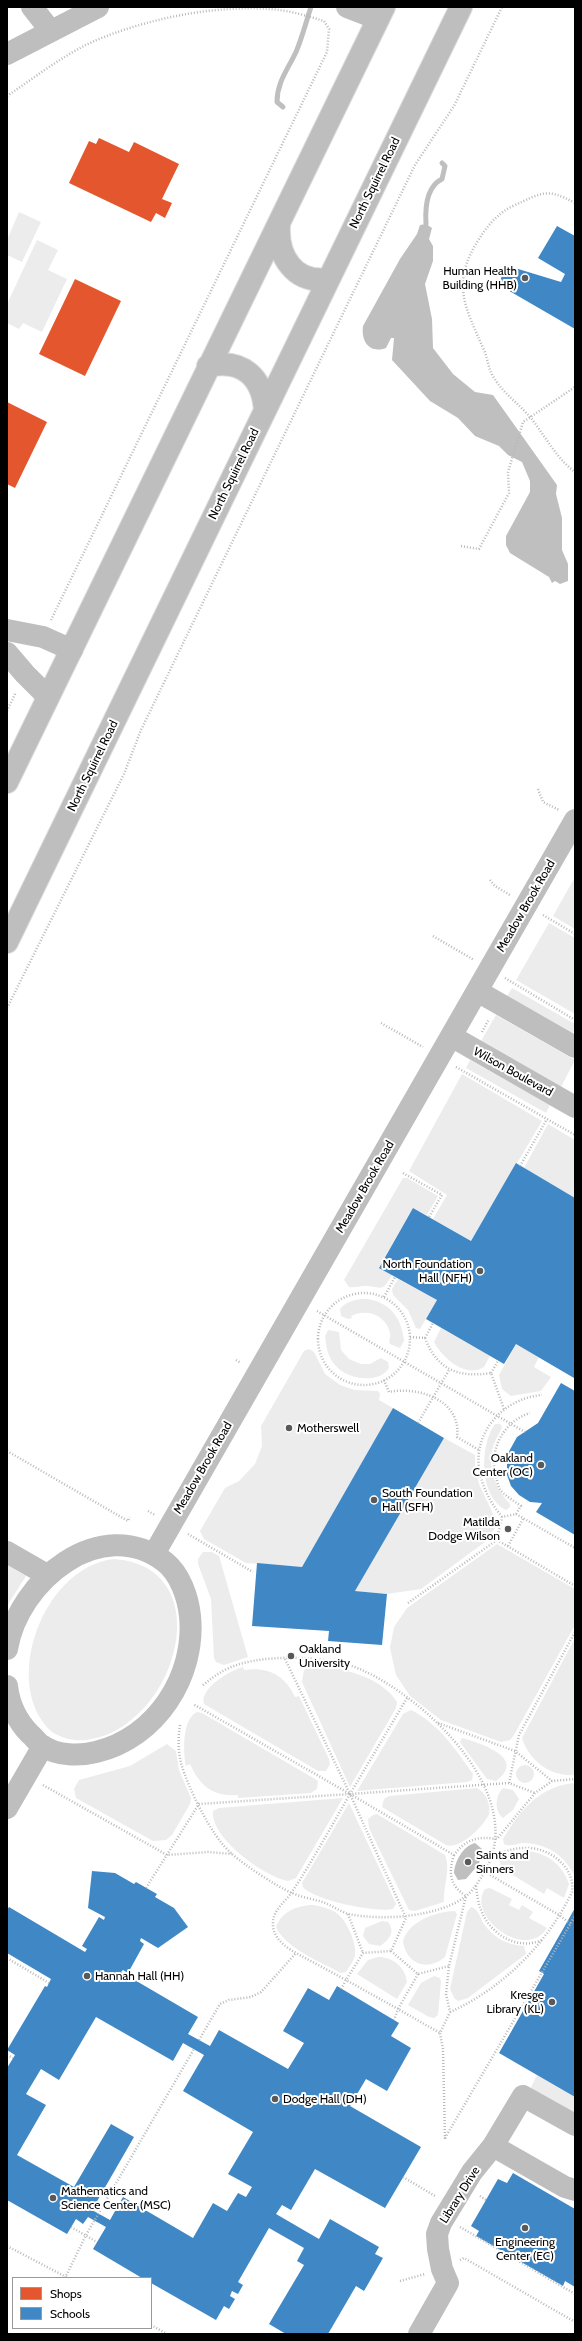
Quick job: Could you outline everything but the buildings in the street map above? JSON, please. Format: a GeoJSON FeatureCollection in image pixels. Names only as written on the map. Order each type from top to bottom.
{"type":"FeatureCollection","features":[{"type":"Feature","properties":{"kind":"main road"},"geometry":{"type":"LineString","coordinates":[[32,7],[50,30]]}},
{"type":"Feature","properties":{"kind":"main road"},"geometry":{"type":"LineString","coordinates":[[7,54],[50,30],[98,7]]}},
{"type":"Feature","properties":{"kind":"main road"},"geometry":{"type":"LineString","coordinates":[[7,782],[381,13],[346,7]]}},
{"type":"Feature","properties":{"kind":"main road","name":"North Squirrel Road"},"geometry":{"type":"LineString","coordinates":[[7,942],[12,921],[265,411],[461,7]]}},
{"type":"Feature","properties":{"kind":"main road"},"geometry":{"type":"LineString","coordinates":[[279,225],[278,242],[282,253],[289,264],[308,278],[318,280],[329,279]]}},
{"type":"Feature","properties":{"kind":"main road"},"geometry":{"type":"LineString","coordinates":[[208,366],[220,364],[231,365],[241,368],[252,376],[259,385],[264,397],[265,411]]}},
{"type":"Feature","properties":{"kind":"main road"},"geometry":{"type":"LineString","coordinates":[[7,630],[42,637],[72,650]]}},
{"type":"Feature","properties":{"kind":"main road"},"geometry":{"type":"LineString","coordinates":[[7,653],[48,697]]}},
{"type":"Feature","properties":{"kind":"main road","name":"Meadow Brook Road"},"geometry":{"type":"LineString","coordinates":[[154,1554],[477,991],[570,816]]}},
{"type":"Feature","properties":{"kind":"main road"},"geometry":{"type":"LineString","coordinates":[[477,991],[575,1047]]}},
{"type":"Feature","properties":{"kind":"main road","name":"Wilson Boulevard"},"geometry":{"type":"LineString","coordinates":[[451,1036],[575,1107]]}},
{"type":"Feature","properties":{"kind":"main road"},"geometry":{"type":"LineString","coordinates":[[7,1646],[22,1608],[47,1575],[68,1560],[89,1550],[110,1545],[133,1546],[154,1554],[167,1565],[181,1583],[189,1604],[191,1626],[190,1648],[184,1670],[174,1690],[163,1709],[148,1726],[129,1739],[108,1749],[87,1754],[65,1754],[43,1746],[26,1729],[15,1713],[7,1686]]}},
{"type":"Feature","properties":{"kind":"main road"},"geometry":{"type":"LineString","coordinates":[[7,1552],[47,1575]]}},
{"type":"Feature","properties":{"kind":"main road"},"geometry":{"type":"LineString","coordinates":[[7,1808],[43,1746]]}},
{"type":"Feature","properties":{"kind":"main road","name":"Library Drive"},"geometry":{"type":"LineString","coordinates":[[419,2334],[448,2283],[442,2269],[438,2249],[437,2234],[441,2223],[472,2172],[493,2146],[523,2096],[575,2126]]}},
{"type":"Feature","properties":{"kind":"main road"},"geometry":{"type":"LineString","coordinates":[[493,2146],[565,2187],[575,2190]]}},
{"type":"Feature","properties":{"kind":"path"},"geometry":{"type":"LineString","coordinates":[[7,1008],[124,774],[141,730],[414,165],[454,106],[502,7]]}},
{"type":"Feature","properties":{"kind":"path"},"geometry":{"type":"LineString","coordinates":[[7,96],[91,43],[137,25],[186,15],[234,9],[271,8],[324,21],[329,28],[327,52],[42,637]]}},
{"type":"Feature","properties":{"kind":"path"},"geometry":{"type":"LineString","coordinates":[[575,203],[558,194],[547,192],[504,210],[488,224],[469,254],[463,269],[462,284],[470,319],[486,355],[488,365],[505,393],[530,418],[565,463],[575,472]]}},
{"type":"Feature","properties":{"kind":"path"},"geometry":{"type":"LineString","coordinates":[[460,546],[479,549],[509,492],[508,472],[522,426],[530,418],[575,387]]}},
{"type":"Feature","properties":{"kind":"path"},"geometry":{"type":"LineString","coordinates":[[7,711],[25,674]]}},
{"type":"Feature","properties":{"kind":"path"},"geometry":{"type":"LineString","coordinates":[[538,789],[543,802],[570,816]]}},
{"type":"Feature","properties":{"kind":"path"},"geometry":{"type":"LineString","coordinates":[[490,880],[495,886],[511,896]]}},
{"type":"Feature","properties":{"kind":"path"},"geometry":{"type":"LineString","coordinates":[[548,918],[575,934]]}},
{"type":"Feature","properties":{"kind":"path"},"geometry":{"type":"LineString","coordinates":[[433,936],[477,963]]}},
{"type":"Feature","properties":{"kind":"path"},"geometry":{"type":"LineString","coordinates":[[511,982],[575,1020]]}},
{"type":"Feature","properties":{"kind":"path"},"geometry":{"type":"LineString","coordinates":[[478,1038],[492,1014]]}},
{"type":"Feature","properties":{"kind":"path"},"geometry":{"type":"LineString","coordinates":[[381,1023],[430,1051]]}},
{"type":"Feature","properties":{"kind":"path"},"geometry":{"type":"LineString","coordinates":[[460,1069],[575,1135]]}},
{"type":"Feature","properties":{"kind":"path"},"geometry":{"type":"LineString","coordinates":[[520,1166],[547,1119]]}},
{"type":"Feature","properties":{"kind":"path"},"geometry":{"type":"LineString","coordinates":[[403,1172],[442,1195],[430,1217]]}},
{"type":"Feature","properties":{"kind":"path"},"geometry":{"type":"LineString","coordinates":[[384,1297],[395,1277]]}},
{"type":"Feature","properties":{"kind":"path"},"geometry":{"type":"LineString","coordinates":[[362,1292],[384,1297],[393,1302],[406,1318],[410,1337],[409,1350],[404,1362],[396,1373],[375,1384],[356,1384],[346,1381],[330,1370],[324,1362],[318,1344],[320,1324],[324,1315],[334,1304],[347,1296],[362,1292]]}},
{"type":"Feature","properties":{"kind":"path"},"geometry":{"type":"LineString","coordinates":[[317,1311],[525,1432]]}},
{"type":"Feature","properties":{"kind":"path"},"geometry":{"type":"LineString","coordinates":[[425,1338],[433,1323]]}},
{"type":"Feature","properties":{"kind":"path"},"geometry":{"type":"LineString","coordinates":[[410,1337],[425,1338]]}},
{"type":"Feature","properties":{"kind":"path"},"geometry":{"type":"LineString","coordinates":[[425,1338],[434,1355],[450,1370],[469,1375],[491,1373]]}},
{"type":"Feature","properties":{"kind":"path"},"geometry":{"type":"LineString","coordinates":[[491,1373],[498,1361]]}},
{"type":"Feature","properties":{"kind":"path"},"geometry":{"type":"LineString","coordinates":[[418,1423],[450,1370]]}},
{"type":"Feature","properties":{"kind":"path"},"geometry":{"type":"LineString","coordinates":[[491,1373],[504,1409]]}},
{"type":"Feature","properties":{"kind":"path"},"geometry":{"type":"LineString","coordinates":[[384,1380],[389,1392],[410,1390],[434,1396],[446,1407],[454,1418],[457,1428],[457,1437],[479,1450]]}},
{"type":"Feature","properties":{"kind":"path"},"geometry":{"type":"LineString","coordinates":[[502,1517],[490,1502],[485,1490],[479,1467],[479,1450],[486,1430],[497,1415],[504,1409],[522,1399],[542,1395]]}},
{"type":"Feature","properties":{"kind":"path"},"geometry":{"type":"LineString","coordinates":[[502,1517],[516,1514],[521,1506],[500,1490],[493,1460],[498,1441],[511,1423],[530,1413]]}},
{"type":"Feature","properties":{"kind":"path"},"geometry":{"type":"LineString","coordinates":[[7,1451],[128,1521],[130,1517]]}},
{"type":"Feature","properties":{"kind":"path"},"geometry":{"type":"LineString","coordinates":[[516,1514],[575,1548]]}},
{"type":"Feature","properties":{"kind":"path"},"geometry":{"type":"LineString","coordinates":[[408,1603],[497,1540],[502,1517]]}},
{"type":"Feature","properties":{"kind":"path"},"geometry":{"type":"LineString","coordinates":[[508,1546],[523,1519]]}},
{"type":"Feature","properties":{"kind":"path"},"geometry":{"type":"LineString","coordinates":[[193,1537],[253,1572]]}},
{"type":"Feature","properties":{"kind":"path"},"geometry":{"type":"LineString","coordinates":[[497,1540],[575,1586]]}},
{"type":"Feature","properties":{"kind":"path"},"geometry":{"type":"LineString","coordinates":[[509,1783],[519,1734],[575,1632]]}},
{"type":"Feature","properties":{"kind":"path"},"geometry":{"type":"LineString","coordinates":[[202,1686],[224,1670],[238,1664],[285,1659],[331,1661],[361,1670],[391,1686],[407,1698],[437,1722],[456,1743],[485,1785],[491,1800],[497,1839]]}},
{"type":"Feature","properties":{"kind":"path"},"geometry":{"type":"LineString","coordinates":[[285,1659],[350,1794],[406,1918],[391,1951]]}},
{"type":"Feature","properties":{"kind":"path"},"geometry":{"type":"LineString","coordinates":[[407,1698],[291,1893],[275,1913],[273,1923],[275,1934],[282,1943],[296,1953],[440,2033]]}},
{"type":"Feature","properties":{"kind":"path"},"geometry":{"type":"LineString","coordinates":[[193,1704],[454,1855]]}},
{"type":"Feature","properties":{"kind":"path"},"geometry":{"type":"LineString","coordinates":[[437,1722],[515,1752],[552,1781]]}},
{"type":"Feature","properties":{"kind":"path"},"geometry":{"type":"LineString","coordinates":[[180,1725],[178,1738],[181,1763],[199,1804],[219,1841],[232,1854],[291,1893],[325,1903],[348,1914],[406,1918],[450,1905],[466,1896],[485,1872],[492,1857],[497,1839],[535,1793],[552,1781],[575,1779]]}},
{"type":"Feature","properties":{"kind":"path"},"geometry":{"type":"LineString","coordinates":[[199,1804],[509,1783],[535,1793]]}},
{"type":"Feature","properties":{"kind":"path"},"geometry":{"type":"LineString","coordinates":[[41,1784],[167,1855],[208,1852],[232,1854]]}},
{"type":"Feature","properties":{"kind":"path"},"geometry":{"type":"LineString","coordinates":[[146,1888],[199,1804]]}},
{"type":"Feature","properties":{"kind":"path"},"geometry":{"type":"LineString","coordinates":[[466,1896],[453,1885],[450,1878],[454,1855],[463,1845],[475,1838],[497,1839]]}},
{"type":"Feature","properties":{"kind":"path"},"geometry":{"type":"LineString","coordinates":[[450,2012],[463,2007],[520,1964],[544,1939],[572,1892],[573,1885],[569,1873],[561,1862],[543,1850],[533,1848],[505,1850],[492,1857]]}},
{"type":"Feature","properties":{"kind":"path"},"geometry":{"type":"LineString","coordinates":[[485,1872],[572,1924]]}},
{"type":"Feature","properties":{"kind":"path"},"geometry":{"type":"LineString","coordinates":[[476,1885],[480,1909],[495,1932],[515,1942],[536,1942],[544,1939]]}},
{"type":"Feature","properties":{"kind":"path"},"geometry":{"type":"LineString","coordinates":[[466,1896],[449,1966],[446,1994],[450,2012],[440,2033],[443,2050],[445,2139],[572,1924],[575,1916]]}},
{"type":"Feature","properties":{"kind":"path"},"geometry":{"type":"LineString","coordinates":[[348,1914],[363,1953]]}},
{"type":"Feature","properties":{"kind":"path"},"geometry":{"type":"LineString","coordinates":[[363,1953],[391,1951],[418,1974]]}},
{"type":"Feature","properties":{"kind":"path"},"geometry":{"type":"LineString","coordinates":[[199,2040],[220,2004],[229,2000],[251,1997],[261,1992],[296,1953]]}},
{"type":"Feature","properties":{"kind":"path"},"geometry":{"type":"LineString","coordinates":[[341,1989],[363,1953]]}},
{"type":"Feature","properties":{"kind":"path"},"geometry":{"type":"LineString","coordinates":[[7,1958],[49,1983]]}},
{"type":"Feature","properties":{"kind":"path"},"geometry":{"type":"LineString","coordinates":[[394,2020],[418,1974],[449,1966]]}},
{"type":"Feature","properties":{"kind":"path"},"geometry":{"type":"LineString","coordinates":[[67,2277],[86,2235],[194,2049]]}},
{"type":"Feature","properties":{"kind":"path"},"geometry":{"type":"LineString","coordinates":[[7,2055],[13,2058]]}},
{"type":"Feature","properties":{"kind":"path"},"geometry":{"type":"LineString","coordinates":[[403,2178],[436,2196]]}},
{"type":"Feature","properties":{"kind":"path"},"geometry":{"type":"LineString","coordinates":[[456,2225],[575,2294]]}},
{"type":"Feature","properties":{"kind":"path"},"geometry":{"type":"LineString","coordinates":[[71,2227],[97,2242]]}},
{"type":"Feature","properties":{"kind":"path"},"geometry":{"type":"LineString","coordinates":[[7,2246],[65,2277]]}},
{"type":"Feature","properties":{"kind":"path"},"geometry":{"type":"LineString","coordinates":[[464,2258],[575,2322]]}},
{"type":"Feature","properties":{"kind":"path"},"geometry":{"type":"LineString","coordinates":[[400,2281],[429,2273]]}},
{"type":"Feature","properties":{"kind":"path"},"geometry":{"type":"LineString","coordinates":[[152,2326],[167,2334]]}},
{"type":"Feature","properties":{"kind":"shaded area"},"geometry":{"type":"Polygon","coordinates":[[[19,212],[41,222],[22,262],[7,255],[7,240],[19,212]]]}},
{"type":"Feature","properties":{"kind":"shaded area"},"geometry":{"type":"Polygon","coordinates":[[[426,224],[432,228],[429,239],[433,246],[433,261],[425,284],[432,319],[433,348],[453,374],[475,392],[493,395],[557,485],[556,494],[562,518],[562,550],[568,564],[568,581],[560,584],[555,581],[552,583],[549,577],[510,553],[506,545],[506,536],[530,492],[530,481],[522,462],[508,455],[499,446],[475,436],[458,418],[430,401],[392,360],[394,338],[391,338],[386,348],[375,349],[367,345],[363,337],[363,326],[400,259],[417,234],[420,225],[426,224]]]}},
{"type":"Feature","properties":{"kind":"shaded area"},"geometry":{"type":"Polygon","coordinates":[[[37,240],[58,250],[48,270],[67,279],[42,332],[23,323],[19,329],[7,323],[7,304],[37,240]]]}},
{"type":"Feature","properties":{"kind":"shaded area"},"geometry":{"type":"Polygon","coordinates":[[[575,877],[575,929],[553,916],[575,877]]]}},
{"type":"Feature","properties":{"kind":"shaded area"},"geometry":{"type":"Polygon","coordinates":[[[549,923],[575,938],[575,1014],[516,980],[549,923]]]}},
{"type":"Feature","properties":{"kind":"shaded area"},"geometry":{"type":"Polygon","coordinates":[[[512,988],[575,1024],[573,1033],[507,996],[512,988]]]}},
{"type":"Feature","properties":{"kind":"shaded area"},"geometry":{"type":"Polygon","coordinates":[[[496,1015],[575,1060],[561,1087],[481,1041],[496,1015]]]}},
{"type":"Feature","properties":{"kind":"shaded area"},"geometry":{"type":"Polygon","coordinates":[[[470,1060],[550,1105],[546,1113],[466,1068],[470,1060]]]}},
{"type":"Feature","properties":{"kind":"shaded area"},"geometry":{"type":"Polygon","coordinates":[[[462,1074],[542,1121],[471,1241],[433,1219],[447,1195],[409,1171],[462,1074]]]}},
{"type":"Feature","properties":{"kind":"shaded area"},"geometry":{"type":"Polygon","coordinates":[[[548,1124],[575,1140],[575,1198],[524,1168],[548,1124]]]}},
{"type":"Feature","properties":{"kind":"shaded area"},"geometry":{"type":"Polygon","coordinates":[[[403,1178],[407,1178],[438,1196],[427,1215],[413,1208],[379,1267],[392,1275],[386,1285],[381,1288],[364,1286],[349,1287],[344,1280],[403,1178]]]}},
{"type":"Feature","properties":{"kind":"shaded area"},"geometry":{"type":"Polygon","coordinates":[[[398,1279],[437,1300],[420,1329],[416,1328],[408,1310],[393,1295],[392,1289],[398,1279]]]}},
{"type":"Feature","properties":{"kind":"shaded area"},"geometry":{"type":"Polygon","coordinates":[[[368,1299],[383,1304],[389,1308],[398,1319],[404,1341],[400,1348],[390,1344],[390,1333],[388,1327],[375,1315],[363,1313],[351,1316],[352,1318],[348,1319],[341,1316],[340,1309],[349,1302],[368,1299]]]}},
{"type":"Feature","properties":{"kind":"shaded area"},"geometry":{"type":"Polygon","coordinates":[[[441,1328],[490,1356],[484,1367],[477,1370],[469,1370],[455,1365],[448,1360],[434,1342],[441,1328]]]}},
{"type":"Feature","properties":{"kind":"shaded area"},"geometry":{"type":"Polygon","coordinates":[[[328,1330],[339,1332],[341,1350],[349,1359],[361,1364],[370,1364],[381,1358],[388,1362],[389,1368],[377,1377],[370,1378],[354,1377],[340,1370],[331,1359],[328,1352],[325,1336],[328,1330]]]}},
{"type":"Feature","properties":{"kind":"shaded area"},"geometry":{"type":"Polygon","coordinates":[[[516,1344],[539,1357],[534,1367],[551,1377],[541,1391],[511,1396],[502,1389],[499,1375],[516,1344]]]}},
{"type":"Feature","properties":{"kind":"shaded area"},"geometry":{"type":"Polygon","coordinates":[[[309,1349],[314,1352],[325,1374],[340,1385],[355,1390],[378,1391],[380,1394],[379,1400],[393,1408],[302,1567],[246,1563],[204,1539],[200,1531],[225,1488],[239,1481],[255,1464],[262,1446],[261,1426],[304,1351],[309,1349]]]}},
{"type":"Feature","properties":{"kind":"shaded area"},"geometry":{"type":"Polygon","coordinates":[[[495,1424],[500,1424],[502,1427],[492,1452],[491,1460],[493,1476],[500,1491],[510,1504],[510,1507],[506,1510],[497,1503],[491,1494],[486,1483],[484,1470],[486,1445],[495,1424]]]}},
{"type":"Feature","properties":{"kind":"shaded area"},"geometry":{"type":"Polygon","coordinates":[[[444,1438],[475,1455],[475,1468],[479,1484],[494,1516],[495,1528],[485,1542],[421,1589],[387,1594],[355,1591],[444,1438]]]}},
{"type":"Feature","properties":{"kind":"shaded area"},"geometry":{"type":"Polygon","coordinates":[[[497,1544],[575,1589],[575,1625],[514,1735],[510,1740],[501,1742],[441,1720],[410,1696],[396,1675],[390,1648],[394,1627],[407,1608],[497,1544]]]}},
{"type":"Feature","properties":{"kind":"shaded area"},"geometry":{"type":"Polygon","coordinates":[[[203,1552],[212,1552],[219,1556],[248,1657],[224,1665],[216,1662],[214,1658],[211,1599],[198,1564],[198,1559],[203,1552]]]}},
{"type":"Feature","properties":{"kind":"shaded area"},"geometry":{"type":"Polygon","coordinates":[[[114,1559],[146,1567],[166,1585],[176,1610],[176,1638],[169,1668],[154,1696],[133,1719],[106,1735],[92,1739],[72,1740],[52,1732],[37,1712],[30,1687],[30,1659],[36,1631],[49,1605],[67,1583],[89,1567],[114,1559]]]}},
{"type":"Feature","properties":{"kind":"shaded area"},"geometry":{"type":"Polygon","coordinates":[[[7,1564],[26,1576],[7,1606],[7,1564]]]}},
{"type":"Feature","properties":{"kind":"shaded area"},"geometry":{"type":"Polygon","coordinates":[[[575,1638],[575,1775],[566,1775],[542,1766],[530,1754],[522,1738],[575,1638]]]}},
{"type":"Feature","properties":{"kind":"shaded area"},"geometry":{"type":"Polygon","coordinates":[[[312,1666],[335,1668],[371,1680],[390,1693],[397,1702],[396,1708],[350,1787],[302,1682],[304,1670],[312,1666]]]}},
{"type":"Feature","properties":{"kind":"shaded area"},"geometry":{"type":"Polygon","coordinates":[[[243,1667],[244,1670],[261,1670],[275,1674],[287,1683],[295,1697],[299,1696],[329,1759],[330,1764],[326,1771],[318,1771],[204,1704],[206,1692],[211,1686],[224,1676],[243,1667]]]}},
{"type":"Feature","properties":{"kind":"shaded area"},"geometry":{"type":"Polygon","coordinates":[[[411,1710],[430,1723],[446,1738],[473,1774],[472,1780],[467,1782],[357,1791],[403,1714],[411,1710]]]}},
{"type":"Feature","properties":{"kind":"shaded area"},"geometry":{"type":"Polygon","coordinates":[[[197,1712],[202,1713],[315,1779],[318,1781],[317,1789],[311,1793],[238,1798],[238,1795],[214,1792],[203,1784],[190,1764],[186,1766],[184,1745],[186,1728],[192,1716],[197,1712]]]}},
{"type":"Feature","properties":{"kind":"shaded area"},"geometry":{"type":"Polygon","coordinates":[[[462,1738],[489,1748],[498,1753],[504,1759],[507,1765],[504,1773],[496,1781],[487,1779],[460,1742],[462,1738]]]}},
{"type":"Feature","properties":{"kind":"shaded area"},"geometry":{"type":"Polygon","coordinates":[[[167,1744],[176,1751],[179,1770],[191,1798],[190,1804],[172,1835],[166,1840],[153,1841],[76,1798],[74,1789],[79,1780],[130,1766],[167,1744]]]}},
{"type":"Feature","properties":{"kind":"shaded area"},"geometry":{"type":"Polygon","coordinates":[[[521,1765],[529,1765],[534,1770],[532,1781],[529,1783],[521,1783],[516,1778],[516,1770],[521,1765]]]}},
{"type":"Feature","properties":{"kind":"shaded area"},"geometry":{"type":"Polygon","coordinates":[[[575,1783],[575,1877],[566,1862],[547,1848],[539,1845],[522,1843],[506,1845],[504,1844],[503,1839],[516,1818],[541,1794],[563,1785],[575,1783]]]}},
{"type":"Feature","properties":{"kind":"shaded area"},"geometry":{"type":"Polygon","coordinates":[[[477,1788],[483,1792],[487,1799],[489,1814],[482,1825],[471,1836],[452,1846],[446,1845],[382,1807],[384,1799],[389,1796],[477,1788]]]}},
{"type":"Feature","properties":{"kind":"shaded area"},"geometry":{"type":"Polygon","coordinates":[[[503,1788],[513,1790],[519,1799],[513,1810],[503,1818],[497,1808],[497,1799],[503,1788]]]}},
{"type":"Feature","properties":{"kind":"shaded area"},"geometry":{"type":"Polygon","coordinates":[[[343,1798],[296,1878],[288,1881],[266,1872],[241,1855],[220,1833],[214,1822],[213,1811],[219,1808],[343,1798]]]}},
{"type":"Feature","properties":{"kind":"shaded area"},"geometry":{"type":"Polygon","coordinates":[[[349,1803],[396,1904],[393,1909],[373,1909],[331,1901],[309,1892],[303,1887],[302,1883],[349,1803]]]}},
{"type":"Feature","properties":{"kind":"shaded area"},"geometry":{"type":"Polygon","coordinates":[[[377,1814],[445,1855],[447,1860],[447,1872],[444,1902],[415,1911],[409,1910],[369,1828],[368,1819],[377,1814]]]}},
{"type":"Feature","properties":{"kind":"shaded area","name":"Saints and Sinners"},"geometry":{"type":"Polygon","coordinates":[[[475,1843],[482,1849],[479,1864],[466,1879],[458,1880],[454,1873],[458,1859],[467,1847],[475,1843]]]}},
{"type":"Feature","properties":{"kind":"shaded area"},"geometry":{"type":"Polygon","coordinates":[[[527,1851],[541,1854],[558,1865],[569,1884],[564,1898],[547,1888],[544,1894],[501,1868],[500,1861],[504,1855],[527,1851]]]}},
{"type":"Feature","properties":{"kind":"shaded area"},"geometry":{"type":"Polygon","coordinates":[[[490,1888],[512,1899],[509,1905],[519,1910],[522,1905],[533,1912],[529,1918],[547,1928],[538,1937],[526,1940],[513,1938],[501,1931],[491,1922],[484,1911],[481,1900],[485,1889],[490,1888]]]}},
{"type":"Feature","properties":{"kind":"shaded area"},"geometry":{"type":"Polygon","coordinates":[[[314,1905],[327,1909],[340,1916],[349,1929],[355,1946],[355,1956],[346,1972],[341,1973],[304,1954],[287,1942],[276,1927],[282,1917],[291,1910],[302,1906],[314,1905]]]}},
{"type":"Feature","properties":{"kind":"shaded area"},"geometry":{"type":"Polygon","coordinates":[[[471,1907],[478,1912],[484,1924],[492,1933],[501,1940],[524,1946],[526,1954],[468,1998],[458,2001],[454,1998],[450,1989],[467,1912],[471,1907]]]}},
{"type":"Feature","properties":{"kind":"shaded area"},"geometry":{"type":"Polygon","coordinates":[[[455,1911],[457,1914],[445,1957],[438,1962],[425,1965],[413,1960],[408,1955],[403,1941],[411,1928],[432,1915],[455,1911]]]}},
{"type":"Feature","properties":{"kind":"shaded area"},"geometry":{"type":"Polygon","coordinates":[[[382,1921],[388,1922],[390,1926],[391,1932],[389,1938],[380,1946],[369,1944],[363,1936],[365,1928],[382,1921]]]}},
{"type":"Feature","properties":{"kind":"shaded area"},"geometry":{"type":"Polygon","coordinates":[[[383,1957],[393,1961],[401,1967],[404,1972],[407,1982],[397,1999],[357,1974],[368,1960],[383,1957]]]}},
{"type":"Feature","properties":{"kind":"shaded area"},"geometry":{"type":"Polygon","coordinates":[[[434,1976],[440,1978],[441,1982],[438,2015],[434,2018],[429,2017],[408,2005],[421,1983],[434,1976]]]}},
{"type":"Feature","properties":{"kind":"shaded area"},"geometry":{"type":"Polygon","coordinates":[[[537,2075],[575,2097],[575,2115],[532,2090],[531,2087],[537,2075]]]}},
{"type":"Feature","properties":{"kind":"waterway"},"geometry":{"type":"LineString","coordinates":[[283,107],[277,102],[277,95],[284,76],[298,47],[311,7]]}},
{"type":"Feature","properties":{"kind":"waterway"},"geometry":{"type":"LineString","coordinates":[[426,224],[426,205],[433,187],[442,179],[445,166],[442,163]]}},
{"type":"Feature","properties":{"kind":"place","name":"Human Health Building (HHB)"},"geometry":{"type":"Point","coordinates":[525,278]}},
{"type":"Feature","properties":{"kind":"place","name":"North Foundation Hall (NFH)"},"geometry":{"type":"Point","coordinates":[480,1271]}},
{"type":"Feature","properties":{"kind":"place","name":"Motherswell"},"geometry":{"type":"Point","coordinates":[289,1428]}},
{"type":"Feature","properties":{"kind":"place","name":"Oakland Center (OC)"},"geometry":{"type":"Point","coordinates":[541,1465]}},
{"type":"Feature","properties":{"kind":"place","name":"South Foundation Hall (SFH)"},"geometry":{"type":"Point","coordinates":[374,1500]}},
{"type":"Feature","properties":{"kind":"place","name":"Matilda Dodge Wilson"},"geometry":{"type":"Point","coordinates":[508,1529]}},
{"type":"Feature","properties":{"kind":"place","name":"Oakland University"},"geometry":{"type":"Point","coordinates":[291,1656]}},
{"type":"Feature","properties":{"kind":"place","name":"Saints and Sinners"},"geometry":{"type":"Point","coordinates":[468,1862]}},
{"type":"Feature","properties":{"kind":"place","name":"Hannah Hall (HH)"},"geometry":{"type":"Point","coordinates":[87,1976]}},
{"type":"Feature","properties":{"kind":"place","name":"Kresge Library (KL)"},"geometry":{"type":"Point","coordinates":[552,2002]}},
{"type":"Feature","properties":{"kind":"place","name":"Dodge Hall (DH)"},"geometry":{"type":"Point","coordinates":[275,2099]}},
{"type":"Feature","properties":{"kind":"place","name":"Mathematics and Science Center (MSC)"},"geometry":{"type":"Point","coordinates":[53,2198]}},
{"type":"Feature","properties":{"kind":"place","name":"Engineering Center (EC)"},"geometry":{"type":"Point","coordinates":[525,2228]}}]}
